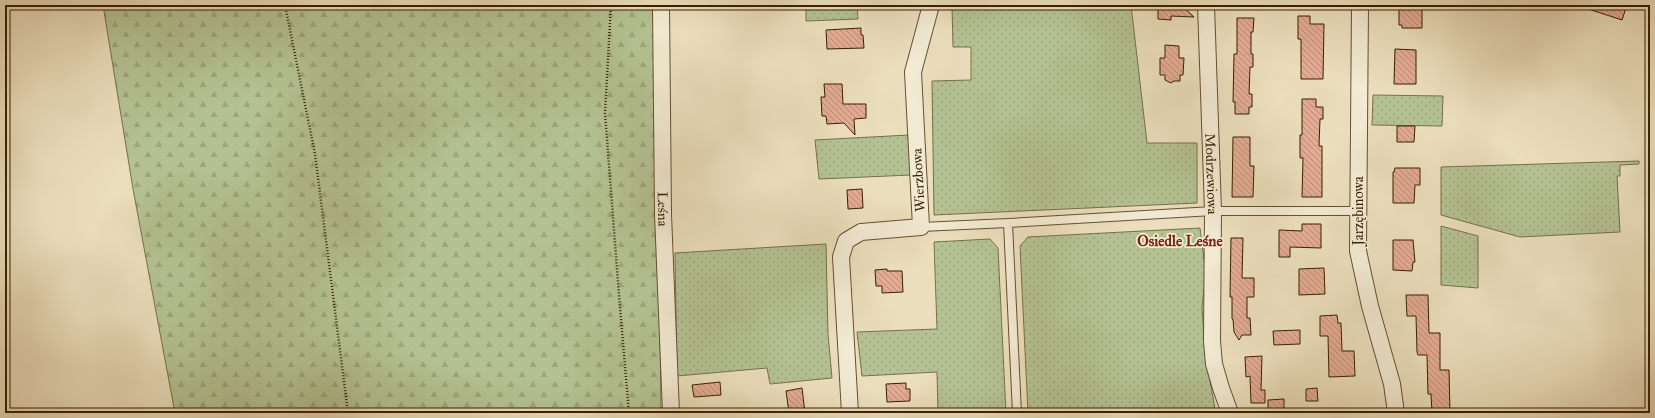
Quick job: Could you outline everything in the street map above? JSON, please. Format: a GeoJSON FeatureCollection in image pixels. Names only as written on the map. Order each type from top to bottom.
{"type":"FeatureCollection","features":[{"type":"Feature","properties":{"kind":"street","name":"Leśna"},"geometry":{"type":"LineString","coordinates":[[661,5],[663,214],[671,413]]}},
{"type":"Feature","properties":{"kind":"street","name":"Wierzbowa"},"geometry":{"type":"LineString","coordinates":[[850,413],[841,258],[846,241],[862,232],[921,226],[913,72],[931,5]]}},
{"type":"Feature","properties":{"kind":"street","name":"Modrzewiowa"},"geometry":{"type":"LineString","coordinates":[[1206,5],[1212,211],[1212,341],[1214,364],[1230,413]]}},
{"type":"Feature","properties":{"kind":"street","name":"Jarzębinowa"},"geometry":{"type":"LineString","coordinates":[[1360,5],[1359,260],[1388,366],[1396,413]]}},
{"type":"Feature","properties":{"kind":"lane"},"geometry":{"type":"LineString","coordinates":[[921,226],[1008,223],[1212,211],[1358,211]]}},
{"type":"Feature","properties":{"kind":"lane"},"geometry":{"type":"LineString","coordinates":[[1008,223],[1017,413]]}},
{"type":"Feature","properties":{"kind":"path"},"geometry":{"type":"LineString","coordinates":[[285,5],[315,154],[348,413]]}},
{"type":"Feature","properties":{"kind":"path"},"geometry":{"type":"LineString","coordinates":[[611,5],[605,113],[629,413]]}},
{"type":"Feature","properties":{"kind":"green space"},"geometry":{"type":"Polygon","coordinates":[[[103,5],[656,5],[661,413],[175,413],[133,189],[103,5]]]}},
{"type":"Feature","properties":{"kind":"green space"},"geometry":{"type":"Polygon","coordinates":[[[806,5],[857,5],[858,19],[806,21],[806,5]]]}},
{"type":"Feature","properties":{"kind":"green space"},"geometry":{"type":"Polygon","coordinates":[[[952,5],[1131,5],[1147,143],[1197,143],[1197,203],[934,215],[932,81],[971,80],[971,47],[953,47],[952,5]]]}},
{"type":"Feature","properties":{"kind":"green space"},"geometry":{"type":"Polygon","coordinates":[[[1373,95],[1443,96],[1442,126],[1372,125],[1373,95]]]}},
{"type":"Feature","properties":{"kind":"green space"},"geometry":{"type":"Polygon","coordinates":[[[909,135],[911,175],[819,179],[815,140],[909,135]]]}},
{"type":"Feature","properties":{"kind":"green space"},"geometry":{"type":"Polygon","coordinates":[[[1639,161],[1639,164],[1620,165],[1620,176],[1617,176],[1620,232],[1520,237],[1441,215],[1441,167],[1639,161]]]}},
{"type":"Feature","properties":{"kind":"green space"},"geometry":{"type":"Polygon","coordinates":[[[1441,226],[1478,236],[1478,288],[1441,285],[1441,226]]]}},
{"type":"Feature","properties":{"kind":"green space"},"geometry":{"type":"Polygon","coordinates":[[[1200,228],[1206,275],[1202,307],[1205,352],[1215,409],[1176,413],[1028,413],[1020,246],[1028,237],[1200,228]]]}},
{"type":"Feature","properties":{"kind":"green space"},"geometry":{"type":"Polygon","coordinates":[[[990,239],[998,248],[1006,413],[938,413],[937,372],[862,376],[857,332],[937,329],[934,242],[990,239]]]}},
{"type":"Feature","properties":{"kind":"green space"},"geometry":{"type":"Polygon","coordinates":[[[826,244],[828,334],[832,378],[770,384],[767,368],[677,376],[675,253],[826,244]]]}},
{"type":"Feature","properties":{"kind":"building"},"geometry":{"type":"Polygon","coordinates":[[[1158,5],[1181,5],[1194,17],[1171,16],[1171,20],[1158,19],[1158,5]]]}},
{"type":"Feature","properties":{"kind":"building"},"geometry":{"type":"Polygon","coordinates":[[[1399,5],[1422,5],[1422,28],[1402,28],[1402,25],[1399,25],[1399,5]]]}},
{"type":"Feature","properties":{"kind":"building"},"geometry":{"type":"Polygon","coordinates":[[[1582,5],[1627,5],[1622,20],[1582,7],[1582,5]]]}},
{"type":"Feature","properties":{"kind":"building"},"geometry":{"type":"Polygon","coordinates":[[[1298,16],[1310,16],[1310,24],[1324,24],[1323,79],[1301,79],[1301,39],[1298,39],[1298,16]]]}},
{"type":"Feature","properties":{"kind":"building"},"geometry":{"type":"Polygon","coordinates":[[[1237,18],[1254,18],[1253,32],[1251,32],[1251,54],[1253,54],[1253,67],[1250,67],[1249,94],[1252,94],[1252,107],[1249,107],[1249,114],[1235,114],[1235,102],[1233,102],[1234,54],[1237,54],[1237,18]]]}},
{"type":"Feature","properties":{"kind":"building"},"geometry":{"type":"Polygon","coordinates":[[[861,28],[864,48],[827,49],[826,30],[861,28]]]}},
{"type":"Feature","properties":{"kind":"building"},"geometry":{"type":"Polygon","coordinates":[[[1165,45],[1179,46],[1179,58],[1184,58],[1183,75],[1180,75],[1180,81],[1174,81],[1171,83],[1165,80],[1165,75],[1160,75],[1160,58],[1165,58],[1165,45]]]}},
{"type":"Feature","properties":{"kind":"building"},"geometry":{"type":"Polygon","coordinates":[[[1395,49],[1416,50],[1416,84],[1394,84],[1395,49]]]}},
{"type":"Feature","properties":{"kind":"building"},"geometry":{"type":"Polygon","coordinates":[[[824,84],[842,84],[843,104],[866,104],[866,118],[854,119],[855,135],[844,123],[827,124],[826,116],[822,116],[821,97],[825,97],[824,84]]]}},
{"type":"Feature","properties":{"kind":"building"},"geometry":{"type":"Polygon","coordinates":[[[1302,99],[1316,99],[1316,107],[1323,107],[1323,119],[1320,119],[1319,146],[1322,146],[1322,197],[1302,197],[1303,158],[1300,158],[1300,135],[1302,135],[1302,99]]]}},
{"type":"Feature","properties":{"kind":"building"},"geometry":{"type":"Polygon","coordinates":[[[1397,126],[1415,126],[1414,142],[1397,142],[1397,126]]]}},
{"type":"Feature","properties":{"kind":"building"},"geometry":{"type":"Polygon","coordinates":[[[1233,137],[1250,137],[1250,166],[1254,166],[1253,197],[1232,197],[1233,137]]]}},
{"type":"Feature","properties":{"kind":"building"},"geometry":{"type":"Polygon","coordinates":[[[1395,168],[1420,168],[1420,185],[1415,185],[1414,203],[1393,203],[1393,172],[1395,168]]]}},
{"type":"Feature","properties":{"kind":"building"},"geometry":{"type":"Polygon","coordinates":[[[862,189],[863,208],[848,209],[847,190],[862,189]]]}},
{"type":"Feature","properties":{"kind":"building"},"geometry":{"type":"Polygon","coordinates":[[[1302,224],[1321,224],[1321,248],[1290,247],[1290,257],[1279,257],[1279,230],[1302,231],[1302,224]]]}},
{"type":"Feature","properties":{"kind":"building"},"geometry":{"type":"Polygon","coordinates":[[[1231,238],[1243,238],[1242,278],[1254,278],[1254,297],[1247,297],[1247,318],[1250,318],[1251,335],[1242,335],[1239,340],[1234,332],[1232,319],[1232,297],[1230,297],[1231,238]]]}},
{"type":"Feature","properties":{"kind":"building"},"geometry":{"type":"Polygon","coordinates":[[[1393,240],[1413,240],[1415,262],[1413,262],[1412,271],[1393,270],[1393,240]]]}},
{"type":"Feature","properties":{"kind":"building"},"geometry":{"type":"Polygon","coordinates":[[[1324,268],[1325,294],[1299,295],[1299,269],[1324,268]]]}},
{"type":"Feature","properties":{"kind":"building"},"geometry":{"type":"Polygon","coordinates":[[[887,269],[887,271],[902,271],[903,292],[882,293],[882,286],[876,286],[875,270],[887,269]]]}},
{"type":"Feature","properties":{"kind":"building"},"geometry":{"type":"Polygon","coordinates":[[[1406,295],[1428,295],[1429,333],[1440,333],[1440,370],[1449,370],[1450,413],[1432,413],[1431,394],[1428,394],[1427,355],[1418,355],[1416,316],[1407,316],[1406,295]]]}},
{"type":"Feature","properties":{"kind":"building"},"geometry":{"type":"Polygon","coordinates":[[[1337,315],[1338,323],[1341,323],[1342,351],[1354,351],[1355,376],[1329,377],[1328,336],[1320,336],[1320,316],[1337,315]]]}},
{"type":"Feature","properties":{"kind":"building"},"geometry":{"type":"Polygon","coordinates":[[[1300,330],[1300,344],[1274,345],[1273,331],[1300,330]]]}},
{"type":"Feature","properties":{"kind":"building"},"geometry":{"type":"Polygon","coordinates":[[[1262,356],[1261,390],[1265,390],[1265,403],[1251,403],[1250,376],[1246,377],[1245,357],[1262,356]]]}},
{"type":"Feature","properties":{"kind":"building"},"geometry":{"type":"Polygon","coordinates":[[[720,382],[721,395],[694,397],[692,385],[720,382]]]}},
{"type":"Feature","properties":{"kind":"building"},"geometry":{"type":"Polygon","coordinates":[[[906,383],[906,389],[910,389],[910,401],[887,402],[886,384],[906,383]]]}},
{"type":"Feature","properties":{"kind":"building"},"geometry":{"type":"Polygon","coordinates":[[[802,388],[805,413],[789,413],[786,391],[802,388]]]}},
{"type":"Feature","properties":{"kind":"building"},"geometry":{"type":"Polygon","coordinates":[[[1317,388],[1318,401],[1306,401],[1306,389],[1317,388]]]}},
{"type":"Feature","properties":{"kind":"building"},"geometry":{"type":"Polygon","coordinates":[[[1284,399],[1284,413],[1268,413],[1268,400],[1284,399]]]}},
{"type":"Feature","properties":{"kind":"district","name":"Osiedle Leśne"},"geometry":{"type":"Point","coordinates":[1180,241]}}]}
